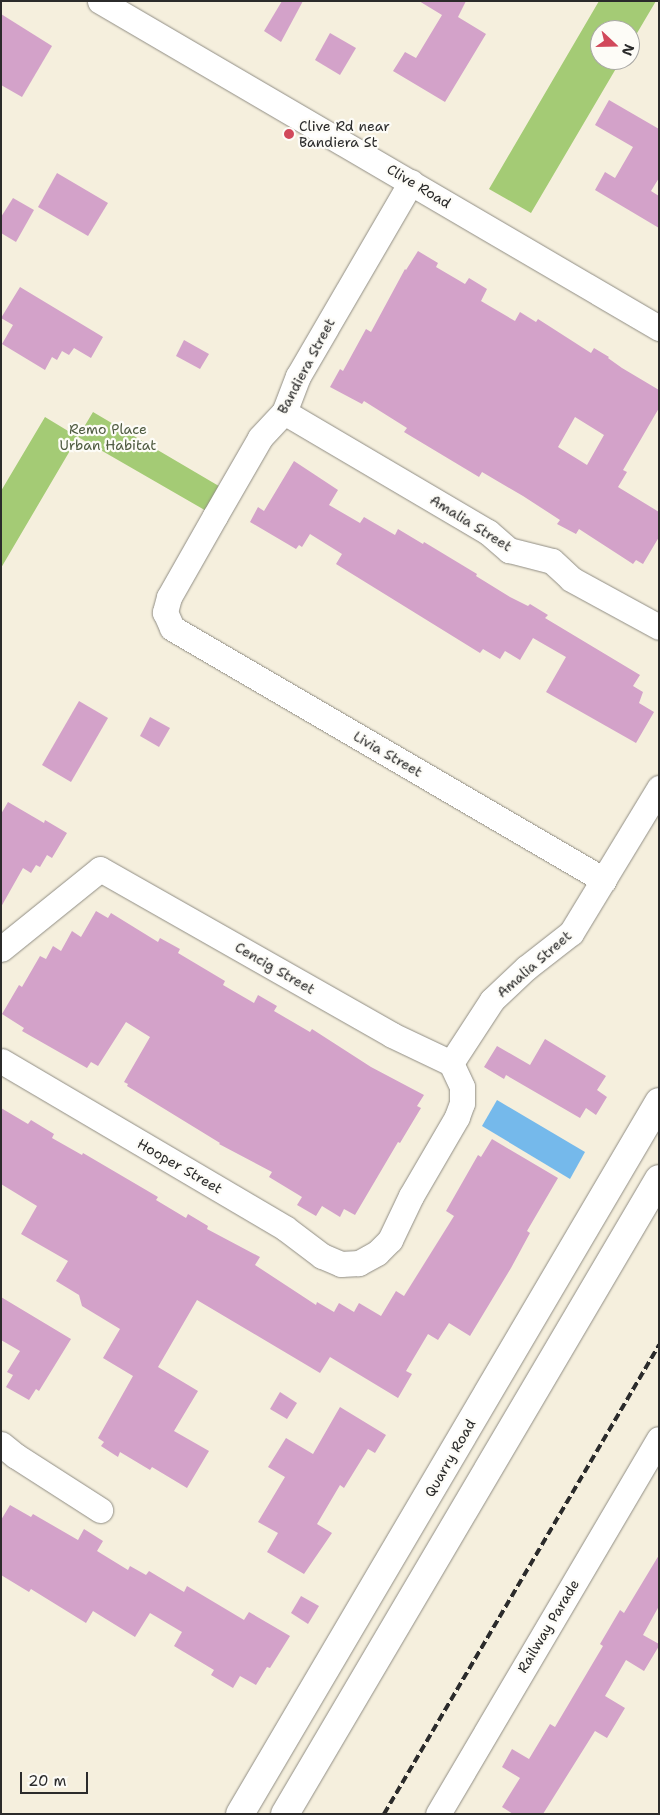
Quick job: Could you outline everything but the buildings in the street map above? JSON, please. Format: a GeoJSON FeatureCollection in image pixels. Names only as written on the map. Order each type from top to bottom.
{"type":"FeatureCollection","features":[{"type":"Feature","properties":{"kind":"main road","name":"Quarry Road"},"geometry":{"type":"LineString","coordinates":[[240,1814],[659,1102]]}},
{"type":"Feature","properties":{"kind":"main road"},"geometry":{"type":"LineString","coordinates":[[285,1814],[659,1179]]}},
{"type":"Feature","properties":{"kind":"street","name":"Clive Road"},"geometry":{"type":"LineString","coordinates":[[100,1],[659,328]]}},
{"type":"Feature","properties":{"kind":"street","name":"Bandiera Street"},"geometry":{"type":"LineString","coordinates":[[172,628],[165,612],[169,597],[260,438],[284,412],[298,376],[411,182]]}},
{"type":"Feature","properties":{"kind":"street","name":"Amalia Street"},"geometry":{"type":"LineString","coordinates":[[284,412],[475,523],[509,550],[552,561],[571,579],[659,627]]}},
{"type":"Feature","properties":{"kind":"street","name":"Livia Street"},"geometry":{"type":"LineString","coordinates":[[172,628],[604,880]]}},
{"type":"Feature","properties":{"kind":"street","name":"Amalia Street"},"geometry":{"type":"LineString","coordinates":[[451,1063],[492,1000],[526,968],[571,933],[659,788]]}},
{"type":"Feature","properties":{"kind":"street","name":"Cencig Street"},"geometry":{"type":"LineString","coordinates":[[1,949],[100,869],[392,1035],[451,1063]]}},
{"type":"Feature","properties":{"kind":"street","name":"Hooper Street"},"geometry":{"type":"LineString","coordinates":[[1,1061],[284,1228],[322,1256],[341,1264],[359,1263],[377,1253],[390,1240],[411,1196],[457,1117],[462,1103],[462,1087],[451,1063]]}},
{"type":"Feature","properties":{"kind":"street","name":"Railway Parade"},"geometry":{"type":"LineString","coordinates":[[438,1814],[659,1439]]}},
{"type":"Feature","properties":{"kind":"street"},"geometry":{"type":"LineString","coordinates":[[1,1444],[23,1461],[100,1510]]}},
{"type":"Feature","properties":{"kind":"green space"},"geometry":{"type":"Polygon","coordinates":[[[599,1],[656,1],[640,28],[640,20],[590,20],[590,70],[615,70],[531,213],[489,189],[599,1]]]}},
{"type":"Feature","properties":{"kind":"green space","name":"Remo Place Urban Habitat"},"geometry":{"type":"Polygon","coordinates":[[[93,412],[229,492],[215,516],[78,437],[93,412]]]}},
{"type":"Feature","properties":{"kind":"green space","name":"Remo Place Urban Habitat"},"geometry":{"type":"Polygon","coordinates":[[[45,417],[78,437],[1,568],[1,491],[45,417]]]}},
{"type":"Feature","properties":{"kind":"water"},"geometry":{"type":"Polygon","coordinates":[[[497,1100],[585,1152],[570,1179],[482,1126],[497,1100]]]}},
{"type":"Feature","properties":{"kind":"railway"},"geometry":{"type":"LineString","coordinates":[[384,1814],[659,1345]]}},
{"type":"Feature","properties":{"kind":"place","name":"Clive Rd near Bandiera St"},"geometry":{"type":"Point","coordinates":[289,134]}}]}
